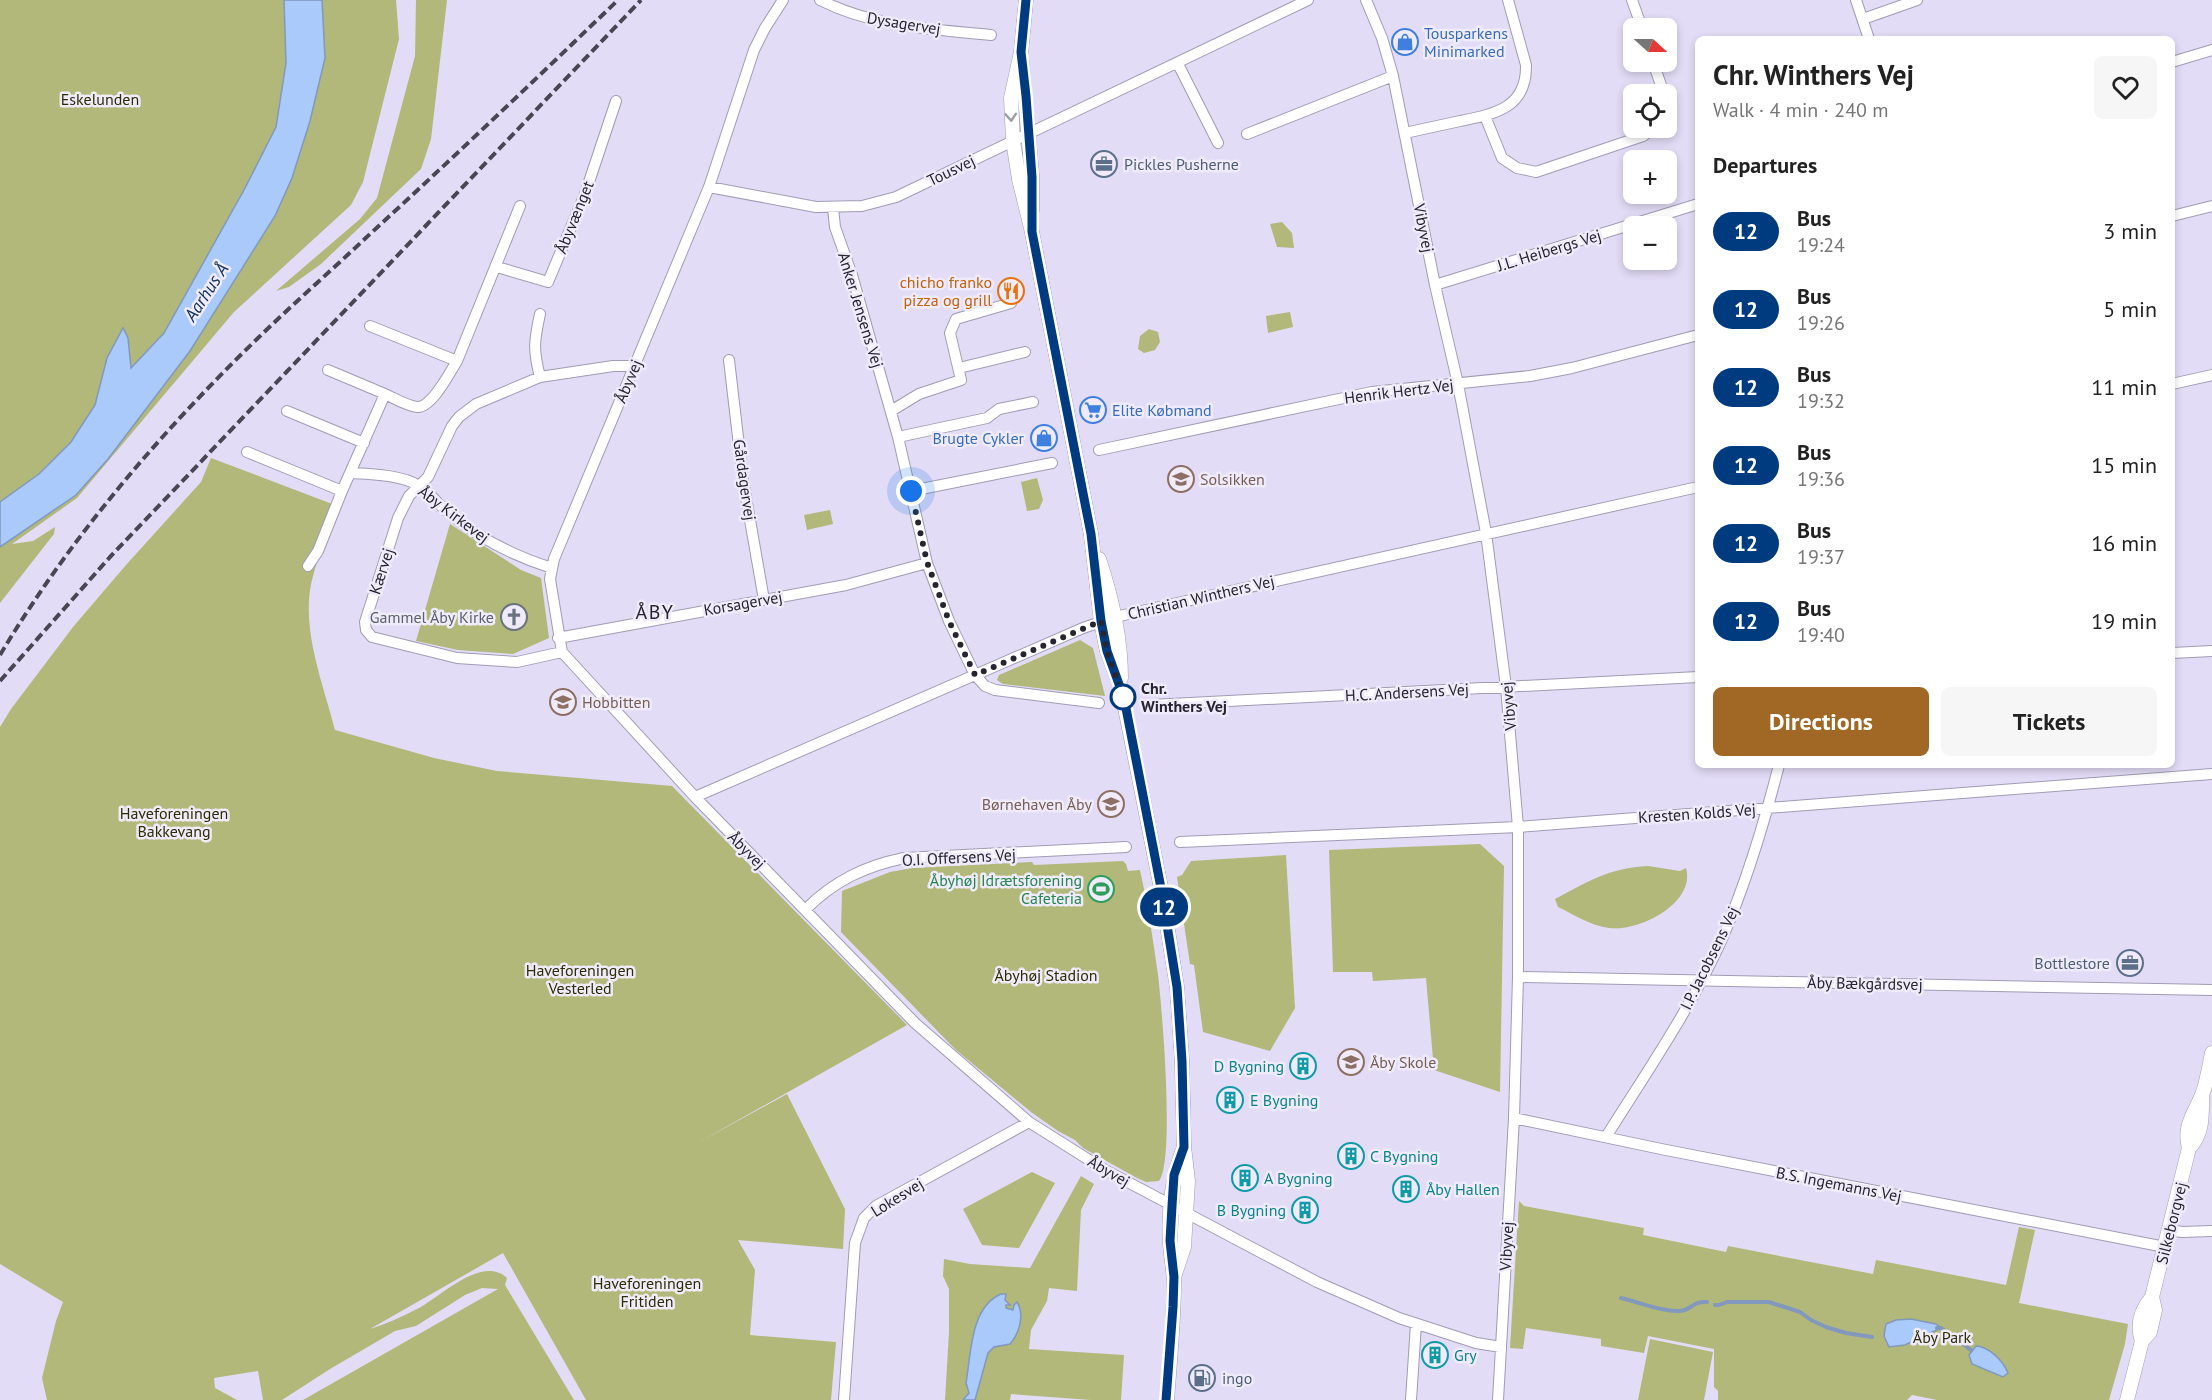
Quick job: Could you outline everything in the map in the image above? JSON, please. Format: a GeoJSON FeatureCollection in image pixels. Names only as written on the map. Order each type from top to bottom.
{"type":"FeatureCollection","features":[{"type":"Feature","properties":{"kind":"street","name":"Åbyvej"},"geometry":{"type":"LineString","coordinates":[[783,0],[754,50],[709,187],[552,568],[550,579],[562,652],[695,797],[915,1023],[1029,1122],[1105,1170],[1317,1282],[1416,1324],[1476,1343],[1501,1347]]}},
{"type":"Feature","properties":{"kind":"street","name":"Dysagervej"},"geometry":{"type":"LineString","coordinates":[[820,0],[865,18],[899,26],[991,35]]}},
{"type":"Feature","properties":{"kind":"street"},"geometry":{"type":"LineString","coordinates":[[1026,0],[1021,52],[1011,98],[1013,141],[1091,534],[1101,621],[1107,651],[1121,688],[1161,888],[1177,987],[1184,1147],[1188,1181],[1184,1246],[1174,1277]]}},
{"type":"Feature","properties":{"kind":"street","name":"Tousvej"},"geometry":{"type":"LineString","coordinates":[[709,187],[792,203],[833,208],[862,206],[896,197],[1308,0]]}},
{"type":"Feature","properties":{"kind":"street","name":"Vibyvej"},"geometry":{"type":"LineString","coordinates":[[1366,0],[1382,38],[1393,75],[1435,285],[1458,384],[1486,533],[1506,687],[1518,827],[1518,976],[1514,1118],[1501,1347]]}},
{"type":"Feature","properties":{"kind":"street"},"geometry":{"type":"LineString","coordinates":[[1405,132],[1485,116],[1502,110],[1519,95],[1526,76],[1526,64],[1508,0]]}},
{"type":"Feature","properties":{"kind":"street"},"geometry":{"type":"LineString","coordinates":[[1632,0],[1638,18]]}},
{"type":"Feature","properties":{"kind":"street"},"geometry":{"type":"LineString","coordinates":[[1856,0],[1868,36]]}},
{"type":"Feature","properties":{"kind":"street"},"geometry":{"type":"LineString","coordinates":[[1863,19],[1917,0]]}},
{"type":"Feature","properties":{"kind":"street"},"geometry":{"type":"LineString","coordinates":[[2175,61],[2212,50]]}},
{"type":"Feature","properties":{"kind":"street"},"geometry":{"type":"LineString","coordinates":[[1021,52],[1032,177],[1032,232]]}},
{"type":"Feature","properties":{"kind":"street"},"geometry":{"type":"LineString","coordinates":[[1178,63],[1218,143]]}},
{"type":"Feature","properties":{"kind":"street"},"geometry":{"type":"LineString","coordinates":[[1246,134],[1393,75]]}},
{"type":"Feature","properties":{"kind":"street","name":"Åbyvænget"},"geometry":{"type":"LineString","coordinates":[[497,267],[548,282],[585,194],[616,101]]}},
{"type":"Feature","properties":{"kind":"street"},"geometry":{"type":"LineString","coordinates":[[1485,116],[1502,158],[1517,168],[1536,172],[1637,138]]}},
{"type":"Feature","properties":{"kind":"street","name":"J.L. Heibergs Vej"},"geometry":{"type":"LineString","coordinates":[[1435,285],[1695,205]]}},
{"type":"Feature","properties":{"kind":"street"},"geometry":{"type":"LineString","coordinates":[[328,370],[416,407],[431,400],[457,361],[520,206]]}},
{"type":"Feature","properties":{"kind":"street"},"geometry":{"type":"LineString","coordinates":[[2175,215],[2212,206]]}},
{"type":"Feature","properties":{"kind":"street","name":"Anker Jensens Vej"},"geometry":{"type":"LineString","coordinates":[[833,208],[835,227],[852,275],[898,436],[927,562],[949,621],[975,675]]}},
{"type":"Feature","properties":{"kind":"street"},"geometry":{"type":"LineString","coordinates":[[891,411],[919,394],[961,380],[951,333],[956,319],[1011,303]]}},
{"type":"Feature","properties":{"kind":"street"},"geometry":{"type":"LineString","coordinates":[[540,314],[534,339],[534,354],[540,377]]}},
{"type":"Feature","properties":{"kind":"street"},"geometry":{"type":"LineString","coordinates":[[370,326],[457,361]]}},
{"type":"Feature","properties":{"kind":"street","name":"Henrik Hertz Vej"},"geometry":{"type":"LineString","coordinates":[[1099,450],[1372,392],[1530,376],[1572,368],[1695,336]]}},
{"type":"Feature","properties":{"kind":"street"},"geometry":{"type":"LineString","coordinates":[[959,368],[1025,352]]}},
{"type":"Feature","properties":{"kind":"street","name":"Gårdagervej"},"geometry":{"type":"LineString","coordinates":[[729,360],[743,480],[764,600]]}},
{"type":"Feature","properties":{"kind":"street","name":"Kærvej"},"geometry":{"type":"LineString","coordinates":[[562,652],[517,662],[457,658],[379,640],[368,634],[365,622],[398,518],[409,496],[428,477],[452,426],[459,417],[476,404],[540,377],[613,366],[634,366]]}},
{"type":"Feature","properties":{"kind":"street"},"geometry":{"type":"LineString","coordinates":[[2175,383],[2212,375]]}},
{"type":"Feature","properties":{"kind":"street"},"geometry":{"type":"LineString","coordinates":[[308,566],[318,551],[385,394]]}},
{"type":"Feature","properties":{"kind":"street"},"geometry":{"type":"LineString","coordinates":[[898,436],[987,418],[999,409],[1033,402]]}},
{"type":"Feature","properties":{"kind":"street"},"geometry":{"type":"LineString","coordinates":[[286,411],[364,443]]}},
{"type":"Feature","properties":{"kind":"street"},"geometry":{"type":"LineString","coordinates":[[248,452],[342,491]]}},
{"type":"Feature","properties":{"kind":"street"},"geometry":{"type":"LineString","coordinates":[[911,491],[1052,463]]}},
{"type":"Feature","properties":{"kind":"street","name":"Åby Kirkevej"},"geometry":{"type":"LineString","coordinates":[[352,473],[385,476],[419,485],[448,512],[478,535],[527,560],[552,568]]}},
{"type":"Feature","properties":{"kind":"street","name":"Christian Winthers Vej"},"geometry":{"type":"LineString","coordinates":[[695,797],[1101,621],[1695,488]]}},
{"type":"Feature","properties":{"kind":"street"},"geometry":{"type":"LineString","coordinates":[[1091,534],[1115,617],[1121,649],[1121,688]]}},
{"type":"Feature","properties":{"kind":"street","name":"Korsagervej"},"geometry":{"type":"LineString","coordinates":[[558,638],[846,585],[927,562]]}},
{"type":"Feature","properties":{"kind":"street"},"geometry":{"type":"LineString","coordinates":[[2175,653],[2212,651]]}},
{"type":"Feature","properties":{"kind":"street"},"geometry":{"type":"LineString","coordinates":[[975,675],[985,686],[995,690],[1099,703]]}},
{"type":"Feature","properties":{"kind":"street","name":"H.C. Andersens Vej"},"geometry":{"type":"LineString","coordinates":[[1151,705],[1695,677]]}},
{"type":"Feature","properties":{"kind":"street","name":"I.P. Jacobsens Vej"},"geometry":{"type":"LineString","coordinates":[[1606,1137],[1683,1012],[1720,941],[1737,902],[1768,808],[1778,768]]}},
{"type":"Feature","properties":{"kind":"street","name":"Kresten Kolds Vej"},"geometry":{"type":"LineString","coordinates":[[1180,842],[1518,827],[2212,774]]}},
{"type":"Feature","properties":{"kind":"street","name":"O.I. Offersens Vej"},"geometry":{"type":"LineString","coordinates":[[806,909],[822,893],[842,880],[881,863],[904,858],[1126,847]]}},
{"type":"Feature","properties":{"kind":"street","name":"Åby Bækgårdsvej"},"geometry":{"type":"LineString","coordinates":[[1518,976],[2212,990]]}},
{"type":"Feature","properties":{"kind":"street","name":"Silkeborgvej"},"geometry":{"type":"LineString","coordinates":[[2127,1400],[2142,1341],[2150,1332],[2155,1310],[2152,1297],[2189,1148],[2197,1139],[2203,1118],[2202,1095],[2212,1053]]}},
{"type":"Feature","properties":{"kind":"street","name":"B.S. Ingemanns Vej"},"geometry":{"type":"LineString","coordinates":[[1514,1118],[2164,1247]]}},
{"type":"Feature","properties":{"kind":"street","name":"Lokesvej"},"geometry":{"type":"LineString","coordinates":[[844,1400],[855,1243],[864,1218],[876,1206],[1029,1122]]}},
{"type":"Feature","properties":{"kind":"street"},"geometry":{"type":"LineString","coordinates":[[1167,1400],[1174,1277],[1170,1241],[1174,1175],[1184,1147]]}},
{"type":"Feature","properties":{"kind":"street"},"geometry":{"type":"LineString","coordinates":[[2169,1230],[2212,1231]]}},
{"type":"Feature","properties":{"kind":"street"},"geometry":{"type":"LineString","coordinates":[[1411,1400],[1416,1324]]}},
{"type":"Feature","properties":{"kind":"street"},"geometry":{"type":"LineString","coordinates":[[1498,1400],[1501,1347]]}},
{"type":"Feature","properties":{"kind":"green space","name":"Eskelunden"},"geometry":{"type":"Polygon","coordinates":[[[0,0],[284,0],[286,63],[276,127],[244,190],[164,334],[131,368],[128,338],[107,358],[95,405],[71,442],[39,474],[0,502],[0,0]]]}},
{"type":"Feature","properties":{"kind":"green space"},"geometry":{"type":"Polygon","coordinates":[[[322,0],[396,0],[399,39],[363,182],[351,205],[234,312],[77,498],[12,544],[33,541],[55,527],[54,534],[0,603],[0,547],[76,495],[108,459],[190,351],[275,216],[292,178],[310,121],[325,58],[322,0]]]}},
{"type":"Feature","properties":{"kind":"green space"},"geometry":{"type":"Polygon","coordinates":[[[416,0],[447,0],[431,139],[421,169],[321,264],[289,287],[276,291],[360,219],[377,198],[415,56],[416,0]]]}},
{"type":"Feature","properties":{"kind":"green space"},"geometry":{"type":"Polygon","coordinates":[[[1282,222],[1292,233],[1294,248],[1277,247],[1270,224],[1282,222]]]}},
{"type":"Feature","properties":{"kind":"green space"},"geometry":{"type":"Polygon","coordinates":[[[1290,312],[1293,327],[1268,333],[1266,316],[1290,312]]]}},
{"type":"Feature","properties":{"kind":"green space"},"geometry":{"type":"Polygon","coordinates":[[[1149,329],[1158,332],[1160,342],[1155,350],[1144,353],[1138,349],[1140,336],[1149,329]]]}},
{"type":"Feature","properties":{"kind":"green space"},"geometry":{"type":"Polygon","coordinates":[[[211,458],[340,507],[322,550],[309,595],[314,654],[335,730],[434,758],[497,771],[672,786],[907,1025],[701,1141],[787,1094],[845,1209],[843,1249],[738,1240],[755,1270],[750,1335],[836,1342],[831,1400],[586,1400],[503,1253],[370,1329],[417,1309],[473,1274],[485,1271],[497,1272],[507,1278],[505,1285],[574,1400],[303,1400],[498,1289],[482,1288],[465,1295],[416,1326],[395,1331],[282,1400],[263,1400],[258,1371],[214,1378],[215,1388],[237,1400],[47,1400],[42,1378],[63,1302],[0,1264],[0,727],[73,627],[201,482],[211,458]]]}},
{"type":"Feature","properties":{"kind":"green space"},"geometry":{"type":"Polygon","coordinates":[[[1037,478],[1043,500],[1039,509],[1027,511],[1021,482],[1037,478]]]}},
{"type":"Feature","properties":{"kind":"green space"},"geometry":{"type":"Polygon","coordinates":[[[830,510],[833,524],[807,530],[804,515],[830,510]]]}},
{"type":"Feature","properties":{"kind":"green space"},"geometry":{"type":"Polygon","coordinates":[[[450,524],[521,570],[541,578],[549,638],[513,654],[458,650],[416,641],[450,524]]]}},
{"type":"Feature","properties":{"kind":"green space"},"geometry":{"type":"Polygon","coordinates":[[[1080,640],[1093,648],[1105,696],[1003,684],[997,680],[999,675],[1080,640]]]}},
{"type":"Feature","properties":{"kind":"green space"},"geometry":{"type":"Polygon","coordinates":[[[1480,844],[1504,866],[1500,1092],[1434,1070],[1426,978],[1373,981],[1372,972],[1333,972],[1329,850],[1480,844]]]}},
{"type":"Feature","properties":{"kind":"green space"},"geometry":{"type":"Polygon","coordinates":[[[1286,855],[1295,1008],[1270,1051],[1203,1032],[1194,965],[1190,964],[1177,877],[1182,875],[1191,861],[1286,855]]]}},
{"type":"Feature","properties":{"kind":"green space","name":"Åbyhøj Stadion"},"geometry":{"type":"Polygon","coordinates":[[[1123,861],[1128,871],[1140,870],[1158,975],[1167,1116],[1164,1168],[1159,1181],[1146,1182],[1137,1178],[1083,1148],[1075,1140],[1031,1112],[956,1050],[841,932],[842,891],[890,872],[912,868],[1032,862],[1034,865],[1123,861]]]}},
{"type":"Feature","properties":{"kind":"green space"},"geometry":{"type":"Polygon","coordinates":[[[1648,866],[1680,871],[1686,868],[1687,881],[1682,893],[1674,903],[1649,920],[1621,928],[1602,927],[1558,907],[1555,899],[1589,881],[1622,869],[1648,866]]]}},
{"type":"Feature","properties":{"kind":"green space"},"geometry":{"type":"Polygon","coordinates":[[[1032,1172],[1055,1183],[1019,1248],[982,1245],[963,1209],[1032,1172]]]}},
{"type":"Feature","properties":{"kind":"green space"},"geometry":{"type":"Polygon","coordinates":[[[1081,1176],[1094,1184],[1081,1210],[1077,1291],[1049,1288],[1047,1301],[1031,1330],[1029,1349],[1124,1355],[1121,1400],[1011,1394],[1010,1400],[945,1400],[949,1289],[943,1276],[944,1259],[970,1264],[1030,1268],[1081,1176]]]}},
{"type":"Feature","properties":{"kind":"green space","name":"Åby Park"},"geometry":{"type":"Polygon","coordinates":[[[1519,1201],[1524,1206],[1644,1228],[1643,1235],[1726,1252],[1728,1246],[1873,1274],[1876,1260],[2006,1285],[2019,1227],[2035,1230],[2019,1303],[2128,1324],[2125,1344],[2109,1400],[1937,1400],[1912,1395],[1907,1400],[1718,1400],[1718,1391],[1714,1387],[1714,1349],[1648,1336],[1644,1353],[1601,1346],[1601,1339],[1526,1328],[1523,1349],[1510,1348],[1519,1201]]]}},
{"type":"Feature","properties":{"kind":"green space"},"geometry":{"type":"Polygon","coordinates":[[[1650,1339],[1713,1352],[1704,1400],[1638,1400],[1650,1339]]]}},
{"type":"Feature","properties":{"kind":"water","name":"Aarhus Å"},"geometry":{"type":"Polygon","coordinates":[[[284,0],[322,0],[325,58],[310,121],[292,178],[275,216],[190,351],[108,459],[76,495],[0,547],[0,502],[39,474],[71,442],[95,405],[107,358],[123,328],[128,338],[131,368],[164,333],[244,190],[276,127],[286,63],[284,0]]]}},
{"type":"Feature","properties":{"kind":"water"},"geometry":{"type":"Polygon","coordinates":[[[1001,1294],[1006,1294],[1005,1300],[1010,1305],[1006,1305],[1006,1308],[1013,1310],[1017,1302],[1021,1313],[1018,1330],[1010,1344],[994,1347],[988,1353],[975,1400],[963,1400],[969,1393],[966,1383],[971,1346],[978,1320],[983,1309],[1001,1294]]]}},
{"type":"Feature","properties":{"kind":"water"},"geometry":{"type":"Polygon","coordinates":[[[1911,1319],[1936,1324],[1941,1328],[1905,1345],[1889,1347],[1884,1336],[1886,1324],[1896,1320],[1911,1319]]]}},
{"type":"Feature","properties":{"kind":"water"},"geometry":{"type":"Polygon","coordinates":[[[1976,1346],[1995,1355],[2008,1373],[2003,1377],[1972,1364],[1969,1355],[1976,1346]]]}},
{"type":"Feature","properties":{"kind":"waterway"},"geometry":{"type":"LineString","coordinates":[[1621,1298],[1670,1311],[1682,1311],[1698,1303],[1707,1302]]}},
{"type":"Feature","properties":{"kind":"waterway"},"geometry":{"type":"LineString","coordinates":[[1715,1305],[1727,1302],[1769,1302],[1800,1312],[1826,1327],[1872,1337]]}},
{"type":"Feature","properties":{"kind":"waterway"},"geometry":{"type":"LineString","coordinates":[[1937,1328],[1941,1328],[1971,1350]]}},
{"type":"Feature","properties":{"kind":"railway"},"geometry":{"type":"LineString","coordinates":[[0,655],[27,612],[86,529],[185,412],[271,326],[618,0]]}},
{"type":"Feature","properties":{"kind":"railway"},"geometry":{"type":"LineString","coordinates":[[0,681],[110,557],[641,0]]}},
{"type":"Feature","properties":{"kind":"bus line","name":"12"},"geometry":{"type":"LineString","coordinates":[[1026,0],[1021,52],[1032,177],[1032,232],[1091,534],[1101,621],[1107,651],[1124,698],[1161,888],[1177,987],[1184,1147],[1174,1175],[1170,1241],[1174,1277],[1173,1307],[1166,1400]]}},
{"type":"Feature","properties":{"kind":"place","name":"Tousparkens Minimarked"},"geometry":{"type":"Point","coordinates":[1405,42]}},
{"type":"Feature","properties":{"kind":"place","name":"Pickles Pusherne"},"geometry":{"type":"Point","coordinates":[1104,164]}},
{"type":"Feature","properties":{"kind":"place","name":"chicho franko pizza og grill"},"geometry":{"type":"Point","coordinates":[1011,291]}},
{"type":"Feature","properties":{"kind":"place","name":"Elite Købmand"},"geometry":{"type":"Point","coordinates":[1093,410]}},
{"type":"Feature","properties":{"kind":"place","name":"Brugte Cykler"},"geometry":{"type":"Point","coordinates":[1044,438]}},
{"type":"Feature","properties":{"kind":"place","name":"Solsikken"},"geometry":{"type":"Point","coordinates":[1181,479]}},
{"type":"Feature","properties":{"kind":"place","name":"Gammel Åby Kirke"},"geometry":{"type":"Point","coordinates":[514,617]}},
{"type":"Feature","properties":{"kind":"place","name":"Chr. Winthers Vej"},"geometry":{"type":"Point","coordinates":[1123,697]}},
{"type":"Feature","properties":{"kind":"place","name":"Hobbitten"},"geometry":{"type":"Point","coordinates":[563,702]}},
{"type":"Feature","properties":{"kind":"place","name":"Børnehaven Åby"},"geometry":{"type":"Point","coordinates":[1111,804]}},
{"type":"Feature","properties":{"kind":"place","name":"Åbyhøj Idrætsforening Cafeteria"},"geometry":{"type":"Point","coordinates":[1101,889]}},
{"type":"Feature","properties":{"kind":"place","name":"Bottlestore"},"geometry":{"type":"Point","coordinates":[2130,963]}},
{"type":"Feature","properties":{"kind":"place","name":"Åby Skole"},"geometry":{"type":"Point","coordinates":[1351,1062]}},
{"type":"Feature","properties":{"kind":"place","name":"D Bygning"},"geometry":{"type":"Point","coordinates":[1303,1066]}},
{"type":"Feature","properties":{"kind":"place","name":"E Bygning"},"geometry":{"type":"Point","coordinates":[1230,1100]}},
{"type":"Feature","properties":{"kind":"place","name":"C Bygning"},"geometry":{"type":"Point","coordinates":[1351,1156]}},
{"type":"Feature","properties":{"kind":"place","name":"A Bygning"},"geometry":{"type":"Point","coordinates":[1245,1178]}},
{"type":"Feature","properties":{"kind":"place","name":"Åby Hallen"},"geometry":{"type":"Point","coordinates":[1406,1189]}},
{"type":"Feature","properties":{"kind":"place","name":"B Bygning"},"geometry":{"type":"Point","coordinates":[1305,1210]}},
{"type":"Feature","properties":{"kind":"place","name":"Gry"},"geometry":{"type":"Point","coordinates":[1435,1355]}},
{"type":"Feature","properties":{"kind":"place","name":"ingo"},"geometry":{"type":"Point","coordinates":[1202,1378]}},
{"type":"Feature","properties":{"kind":"district","name":"ÅBY"},"geometry":{"type":"Point","coordinates":[655,612]}},
{"type":"Feature","properties":{"kind":"route"},"geometry":{"type":"LineString","coordinates":[[911,491],[927,562],[937,592],[975,675],[1101,621],[1107,651],[1123,697]]}},
{"type":"Feature","properties":{"kind":"park label","name":"Haveforeningen Bakkevang"},"geometry":{"type":"Point","coordinates":[174,822]}},
{"type":"Feature","properties":{"kind":"park label","name":"Haveforeningen Vesterled"},"geometry":{"type":"Point","coordinates":[580,979]}},
{"type":"Feature","properties":{"kind":"park label","name":"Haveforeningen Fritiden"},"geometry":{"type":"Point","coordinates":[647,1292]}}]}
